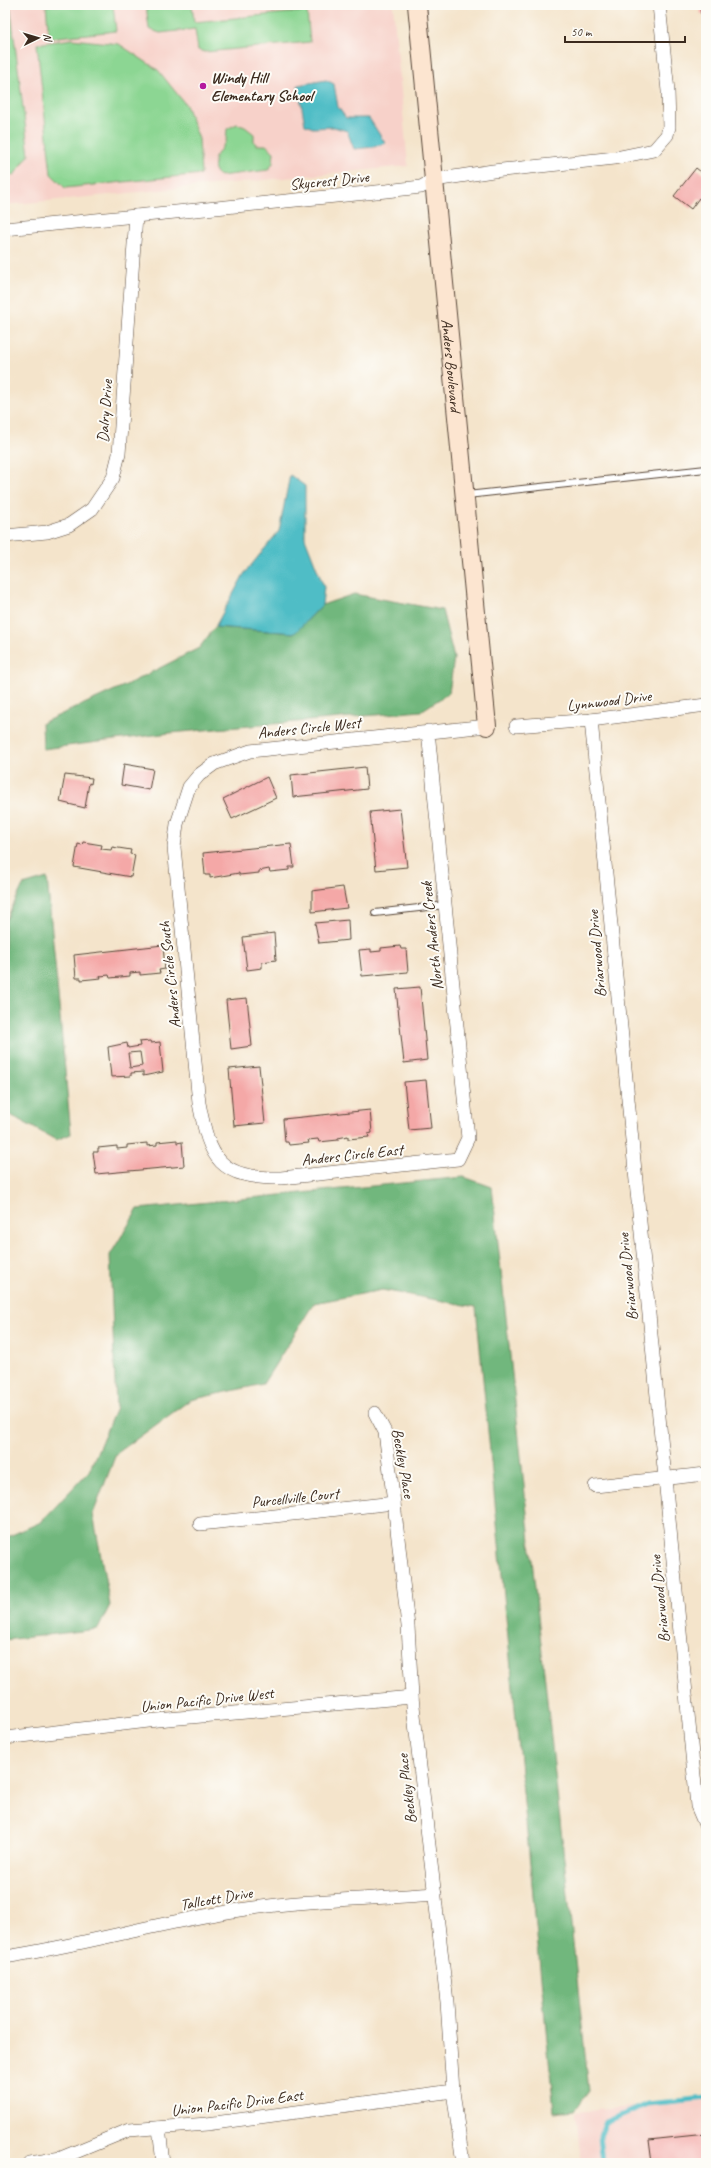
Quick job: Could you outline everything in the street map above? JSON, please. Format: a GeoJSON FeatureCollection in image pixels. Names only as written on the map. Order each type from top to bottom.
{"type":"FeatureCollection","features":[{"type":"Feature","properties":{"kind":"street","name":"Anders Boulevard"},"geometry":{"type":"LineString","coordinates":[[417,5],[487,726]]}},
{"type":"Feature","properties":{"kind":"street","name":"Skycrest Drive"},"geometry":{"type":"LineString","coordinates":[[5,229],[421,187],[434,180],[493,171],[615,158],[654,150],[667,135],[669,126],[668,91],[659,5]]}},
{"type":"Feature","properties":{"kind":"street","name":"Dalry Drive"},"geometry":{"type":"LineString","coordinates":[[5,536],[47,532],[69,525],[92,509],[113,478],[118,454],[136,216]]}},
{"type":"Feature","properties":{"kind":"street","name":"Lynnwood Drive"},"geometry":{"type":"LineString","coordinates":[[516,726],[591,720],[706,706]]}},
{"type":"Feature","properties":{"kind":"street","name":"Briarwood Drive"},"geometry":{"type":"LineString","coordinates":[[591,720],[696,1806],[706,1827]]}},
{"type":"Feature","properties":{"kind":"street","name":"Anders Circle West"},"geometry":{"type":"LineString","coordinates":[[199,775],[214,764],[250,751],[428,731],[487,726]]}},
{"type":"Feature","properties":{"kind":"street","name":"North Anders Creek"},"geometry":{"type":"LineString","coordinates":[[428,731],[468,1138]]}},
{"type":"Feature","properties":{"kind":"street","name":"Anders Circle South"},"geometry":{"type":"LineString","coordinates":[[199,775],[189,787],[177,824],[174,847],[199,1103],[210,1149],[229,1168]]}},
{"type":"Feature","properties":{"kind":"street","name":"Anders Circle East"},"geometry":{"type":"LineString","coordinates":[[229,1168],[242,1176],[281,1178],[458,1159],[468,1138]]}},
{"type":"Feature","properties":{"kind":"street","name":"Beckley Place"},"geometry":{"type":"LineString","coordinates":[[375,1413],[385,1432],[394,1503],[408,1626],[412,1696],[447,2002],[453,2091],[463,2163]]}},
{"type":"Feature","properties":{"kind":"street"},"geometry":{"type":"LineString","coordinates":[[595,1486],[706,1474]]}},
{"type":"Feature","properties":{"kind":"street","name":"Purcellville Court"},"geometry":{"type":"LineString","coordinates":[[200,1524],[394,1503]]}},
{"type":"Feature","properties":{"kind":"street","name":"Union Pacific Drive West"},"geometry":{"type":"LineString","coordinates":[[5,1738],[157,1720],[412,1696]]}},
{"type":"Feature","properties":{"kind":"street","name":"Tallcott Drive"},"geometry":{"type":"LineString","coordinates":[[5,1957],[80,1944],[156,1925],[239,1910],[305,1902],[435,1894]]}},
{"type":"Feature","properties":{"kind":"street","name":"Union Pacific Drive East"},"geometry":{"type":"LineString","coordinates":[[30,2163],[61,2158],[128,2130],[159,2128],[359,2105],[453,2091]]}},
{"type":"Feature","properties":{"kind":"street"},"geometry":{"type":"LineString","coordinates":[[159,2128],[163,2163]]}},
{"type":"Feature","properties":{"kind":"lane"},"geometry":{"type":"LineString","coordinates":[[465,495],[706,469]]}},
{"type":"Feature","properties":{"kind":"lane"},"geometry":{"type":"LineString","coordinates":[[375,913],[445,905]]}},
{"type":"Feature","properties":{"kind":"shaded area","name":"Windy Hill Elementary School"},"geometry":{"type":"Polygon","coordinates":[[[5,5],[393,5],[408,166],[5,205],[5,5]]]}},
{"type":"Feature","properties":{"kind":"shaded area"},"geometry":{"type":"Polygon","coordinates":[[[706,2100],[706,2163],[581,2163],[576,2112],[706,2100]]]}},
{"type":"Feature","properties":{"kind":"green space"},"geometry":{"type":"Polygon","coordinates":[[[5,5],[10,5],[29,155],[14,175],[5,176],[5,5]]]}},
{"type":"Feature","properties":{"kind":"green space"},"geometry":{"type":"Polygon","coordinates":[[[46,5],[113,5],[116,31],[49,38],[46,5]]]}},
{"type":"Feature","properties":{"kind":"green space"},"geometry":{"type":"Polygon","coordinates":[[[146,5],[192,5],[194,22],[307,11],[310,42],[205,52],[198,50],[195,29],[160,33],[149,29],[146,5]]]}},
{"type":"Feature","properties":{"kind":"green space"},"geometry":{"type":"Polygon","coordinates":[[[72,39],[119,44],[158,70],[186,105],[199,139],[201,174],[65,188],[51,174],[37,44],[72,39]]]}},
{"type":"Feature","properties":{"kind":"green space"},"geometry":{"type":"Polygon","coordinates":[[[237,124],[245,127],[254,134],[254,141],[256,145],[266,145],[274,152],[273,163],[268,170],[220,176],[215,172],[214,159],[226,141],[227,129],[237,124]]]}},
{"type":"Feature","properties":{"kind":"green space"},"geometry":{"type":"Polygon","coordinates":[[[354,594],[442,610],[454,658],[449,693],[421,711],[170,733],[43,749],[42,723],[128,684],[199,648],[215,627],[295,633],[322,605],[354,594]]]}},
{"type":"Feature","properties":{"kind":"green space"},"geometry":{"type":"Polygon","coordinates":[[[47,878],[71,1134],[56,1140],[5,1112],[5,922],[23,885],[47,878]]]}},
{"type":"Feature","properties":{"kind":"green space"},"geometry":{"type":"Polygon","coordinates":[[[464,1177],[492,1187],[589,2091],[575,2110],[554,2112],[476,1307],[382,1290],[314,1303],[263,1384],[190,1400],[116,1454],[93,1514],[110,1605],[98,1629],[5,1640],[5,1538],[41,1522],[89,1471],[116,1408],[110,1255],[138,1209],[464,1177]]]}},
{"type":"Feature","properties":{"kind":"water"},"geometry":{"type":"Polygon","coordinates":[[[326,80],[334,84],[338,107],[346,118],[369,118],[385,143],[374,147],[354,149],[347,131],[334,127],[313,128],[305,125],[298,85],[326,80]]]}},
{"type":"Feature","properties":{"kind":"water"},"geometry":{"type":"Polygon","coordinates":[[[290,475],[305,486],[305,538],[324,587],[322,605],[295,633],[215,627],[244,574],[279,531],[290,475]]]}},
{"type":"Feature","properties":{"kind":"building"},"geometry":{"type":"Polygon","coordinates":[[[270,5],[293,5],[293,6],[270,9],[270,5]]]}},
{"type":"Feature","properties":{"kind":"building"},"geometry":{"type":"Polygon","coordinates":[[[700,5],[706,5],[706,13],[701,14],[700,5]]]}},
{"type":"Feature","properties":{"kind":"building"},"geometry":{"type":"Polygon","coordinates":[[[696,168],[706,176],[706,203],[699,198],[691,209],[674,196],[696,168]]]}},
{"type":"Feature","properties":{"kind":"building"},"geometry":{"type":"Polygon","coordinates":[[[124,764],[153,769],[149,790],[121,785],[124,764]]]}},
{"type":"Feature","properties":{"kind":"building"},"geometry":{"type":"Polygon","coordinates":[[[365,767],[367,789],[293,797],[291,775],[365,767]]]}},
{"type":"Feature","properties":{"kind":"building"},"geometry":{"type":"Polygon","coordinates":[[[65,775],[92,778],[91,784],[89,783],[85,808],[60,802],[65,775]]]}},
{"type":"Feature","properties":{"kind":"building"},"geometry":{"type":"Polygon","coordinates":[[[267,777],[276,798],[232,819],[223,799],[267,777]]]}},
{"type":"Feature","properties":{"kind":"building"},"geometry":{"type":"Polygon","coordinates":[[[400,809],[407,867],[376,870],[370,812],[400,809]]]}},
{"type":"Feature","properties":{"kind":"building"},"geometry":{"type":"Polygon","coordinates":[[[83,842],[102,845],[101,849],[111,850],[112,847],[131,850],[130,854],[135,855],[131,877],[74,867],[78,844],[82,845],[83,842]]]}},
{"type":"Feature","properties":{"kind":"building"},"geometry":{"type":"Polygon","coordinates":[[[291,844],[294,867],[289,867],[289,870],[270,872],[269,869],[259,871],[259,873],[239,875],[239,873],[210,878],[210,875],[205,875],[203,853],[291,844]]]}},
{"type":"Feature","properties":{"kind":"building"},"geometry":{"type":"Polygon","coordinates":[[[343,887],[347,908],[312,912],[312,891],[343,887]]]}},
{"type":"Feature","properties":{"kind":"building"},"geometry":{"type":"Polygon","coordinates":[[[348,920],[349,940],[319,943],[315,923],[348,920]]]}},
{"type":"Feature","properties":{"kind":"building"},"geometry":{"type":"Polygon","coordinates":[[[274,933],[276,960],[262,962],[262,968],[247,970],[243,937],[274,933]]]}},
{"type":"Feature","properties":{"kind":"building"},"geometry":{"type":"Polygon","coordinates":[[[163,945],[165,969],[159,970],[160,973],[140,975],[140,972],[130,973],[130,976],[110,978],[109,975],[100,976],[101,978],[81,980],[81,978],[76,978],[74,955],[163,945]]]}},
{"type":"Feature","properties":{"kind":"building"},"geometry":{"type":"Polygon","coordinates":[[[400,946],[401,949],[406,949],[408,972],[362,976],[359,950],[371,949],[371,952],[381,951],[381,948],[400,946]]]}},
{"type":"Feature","properties":{"kind":"building"},"geometry":{"type":"Polygon","coordinates":[[[420,987],[427,1060],[404,1063],[396,989],[420,987]]]}},
{"type":"Feature","properties":{"kind":"building"},"geometry":{"type":"Polygon","coordinates":[[[247,998],[252,1046],[231,1049],[226,1000],[247,998]]]}},
{"type":"Feature","properties":{"kind":"building"},"geometry":{"type":"Polygon","coordinates":[[[139,1042],[160,1042],[163,1072],[143,1076],[143,1072],[131,1073],[131,1076],[111,1077],[108,1047],[127,1043],[128,1048],[140,1046],[139,1042]],[[140,1052],[128,1053],[130,1068],[142,1066],[140,1052]]]}},
{"type":"Feature","properties":{"kind":"building"},"geometry":{"type":"Polygon","coordinates":[[[259,1066],[265,1123],[234,1126],[229,1069],[259,1066]]]}},
{"type":"Feature","properties":{"kind":"building"},"geometry":{"type":"Polygon","coordinates":[[[426,1080],[431,1128],[409,1130],[404,1082],[426,1080]]]}},
{"type":"Feature","properties":{"kind":"building"},"geometry":{"type":"Polygon","coordinates":[[[370,1110],[372,1133],[368,1134],[369,1137],[348,1139],[348,1136],[338,1138],[338,1140],[319,1142],[318,1139],[308,1140],[309,1143],[289,1145],[288,1142],[285,1142],[283,1119],[370,1110]]]}},
{"type":"Feature","properties":{"kind":"building"},"geometry":{"type":"Polygon","coordinates":[[[177,1140],[177,1143],[182,1142],[184,1166],[96,1174],[93,1152],[98,1152],[98,1148],[117,1146],[117,1149],[127,1148],[127,1145],[147,1143],[147,1146],[157,1145],[157,1142],[177,1140]]]}},
{"type":"Feature","properties":{"kind":"building"},"geometry":{"type":"Polygon","coordinates":[[[706,2134],[706,2163],[652,2163],[649,2140],[706,2134]]]}},
{"type":"Feature","properties":{"kind":"waterway"},"geometry":{"type":"LineString","coordinates":[[603,2163],[600,2136],[606,2122],[647,2104],[706,2098]]}},
{"type":"Feature","properties":{"kind":"place","name":"Windy Hill Elementary School"},"geometry":{"type":"Point","coordinates":[203,86]}}]}
